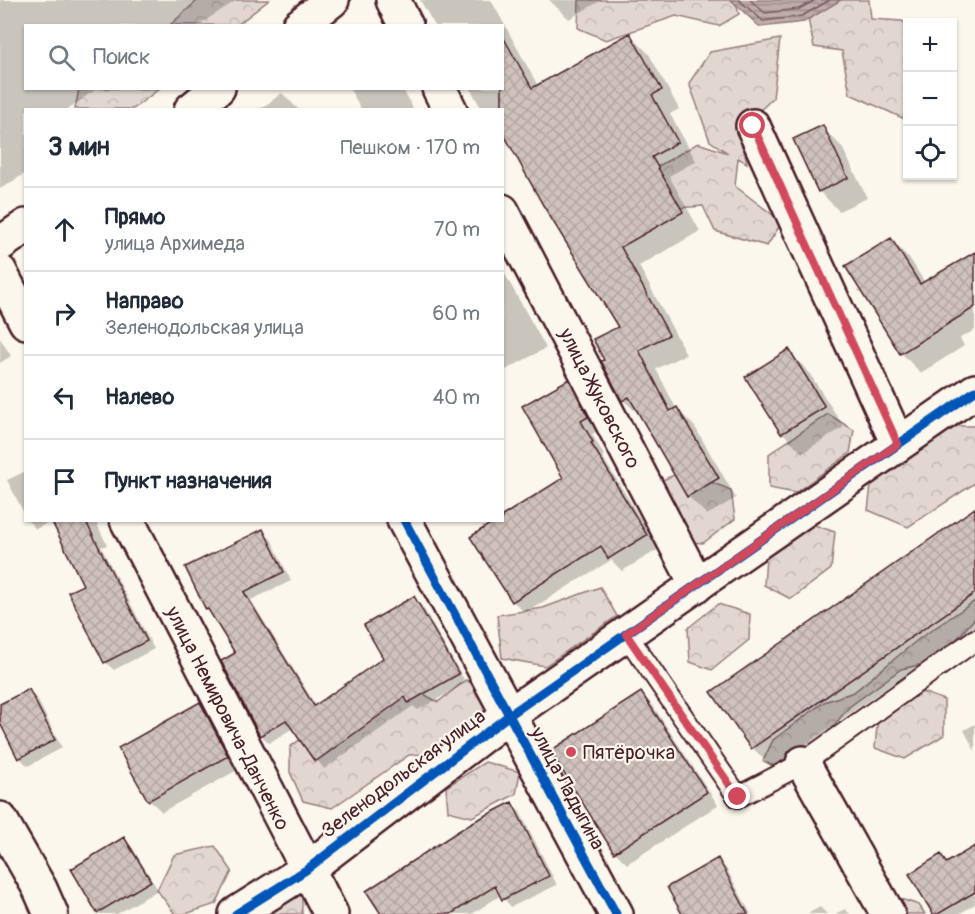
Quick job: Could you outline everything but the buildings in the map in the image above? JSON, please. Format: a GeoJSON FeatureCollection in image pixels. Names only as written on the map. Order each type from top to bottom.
{"type":"FeatureCollection","features":[{"type":"Feature","properties":{"kind":"street"},"geometry":{"type":"LineString","coordinates":[[302,24],[332,0]]}},
{"type":"Feature","properties":{"kind":"street"},"geometry":{"type":"LineString","coordinates":[[393,0],[405,24]]}},
{"type":"Feature","properties":{"kind":"street"},"geometry":{"type":"LineString","coordinates":[[193,108],[216,90]]}},
{"type":"Feature","properties":{"kind":"street"},"geometry":{"type":"LineString","coordinates":[[440,90],[449,108]]}},
{"type":"Feature","properties":{"kind":"street"},"geometry":{"type":"LineString","coordinates":[[753,126],[898,444]]}},
{"type":"Feature","properties":{"kind":"street","name":"улица Жуковского"},"geometry":{"type":"LineString","coordinates":[[504,215],[697,585]]}},
{"type":"Feature","properties":{"kind":"street"},"geometry":{"type":"LineString","coordinates":[[0,244],[24,227]]}},
{"type":"Feature","properties":{"kind":"street"},"geometry":{"type":"LineString","coordinates":[[0,272],[24,318]]}},
{"type":"Feature","properties":{"kind":"street","name":"Зеленодольская улица"},"geometry":{"type":"LineString","coordinates":[[236,914],[306,870],[508,716],[975,391]]}},
{"type":"Feature","properties":{"kind":"street","name":"улица Немировича-Данченко"},"geometry":{"type":"LineString","coordinates":[[128,522],[306,870],[331,914]]}},
{"type":"Feature","properties":{"kind":"street","name":"улица Ладыгина"},"geometry":{"type":"LineString","coordinates":[[405,522],[616,914]]}},
{"type":"Feature","properties":{"kind":"street"},"geometry":{"type":"LineString","coordinates":[[803,763],[888,914]]}},
{"type":"Feature","properties":{"kind":"street"},"geometry":{"type":"LineString","coordinates":[[0,819],[40,889],[51,914]]}},
{"type":"Feature","properties":{"kind":"lane"},"geometry":{"type":"LineString","coordinates":[[626,634],[738,797],[803,763],[975,640]]}},
{"type":"Feature","properties":{"kind":"green space"},"geometry":{"type":"Polygon","coordinates":[[[198,0],[269,0],[238,24],[171,24],[198,0]]]}},
{"type":"Feature","properties":{"kind":"green space"},"geometry":{"type":"Polygon","coordinates":[[[579,0],[735,0],[739,14],[719,26],[676,16],[606,40],[578,28],[579,0]]]}},
{"type":"Feature","properties":{"kind":"green space"},"geometry":{"type":"Polygon","coordinates":[[[830,0],[869,0],[871,19],[903,22],[903,118],[850,94],[842,51],[814,47],[807,14],[830,0]]]}},
{"type":"Feature","properties":{"kind":"green space"},"geometry":{"type":"Polygon","coordinates":[[[780,39],[773,98],[740,130],[747,163],[738,158],[735,186],[782,222],[767,246],[715,231],[703,206],[666,209],[643,175],[698,143],[728,153],[710,141],[689,83],[710,52],[780,39]]]}},
{"type":"Feature","properties":{"kind":"green space"},"geometry":{"type":"Polygon","coordinates":[[[79,90],[158,90],[134,108],[75,108],[79,90]]]}},
{"type":"Feature","properties":{"kind":"green space"},"geometry":{"type":"Polygon","coordinates":[[[828,414],[854,430],[850,453],[795,493],[769,488],[769,454],[828,414]]]}},
{"type":"Feature","properties":{"kind":"green space"},"geometry":{"type":"Polygon","coordinates":[[[940,426],[975,426],[975,483],[908,527],[868,510],[872,477],[940,426]]]}},
{"type":"Feature","properties":{"kind":"green space"},"geometry":{"type":"Polygon","coordinates":[[[683,471],[731,490],[735,519],[703,543],[680,541],[656,483],[683,471]]]}},
{"type":"Feature","properties":{"kind":"green space"},"geometry":{"type":"Polygon","coordinates":[[[803,521],[835,532],[831,569],[791,599],[764,585],[767,544],[803,521]]]}},
{"type":"Feature","properties":{"kind":"green space"},"geometry":{"type":"Polygon","coordinates":[[[600,587],[617,616],[545,666],[502,658],[497,615],[543,608],[600,587]]]}},
{"type":"Feature","properties":{"kind":"green space"},"geometry":{"type":"Polygon","coordinates":[[[975,601],[975,618],[938,661],[901,669],[849,707],[809,756],[780,769],[763,761],[773,740],[824,702],[854,692],[920,638],[975,601]]]}},
{"type":"Feature","properties":{"kind":"green space"},"geometry":{"type":"Polygon","coordinates":[[[718,604],[750,614],[749,640],[712,670],[690,662],[688,628],[718,604]]]}},
{"type":"Feature","properties":{"kind":"green space"},"geometry":{"type":"Polygon","coordinates":[[[466,680],[488,693],[485,723],[439,753],[409,755],[332,808],[303,801],[290,772],[290,747],[372,688],[407,685],[438,702],[466,680]]]}},
{"type":"Feature","properties":{"kind":"green space"},"geometry":{"type":"Polygon","coordinates":[[[914,689],[944,700],[944,735],[905,759],[875,748],[878,715],[914,689]]]}},
{"type":"Feature","properties":{"kind":"green space"},"geometry":{"type":"Polygon","coordinates":[[[485,762],[520,772],[516,794],[472,817],[448,811],[446,787],[485,762]]]}},
{"type":"Feature","properties":{"kind":"green space"},"geometry":{"type":"Polygon","coordinates":[[[215,846],[232,871],[216,904],[185,914],[175,914],[157,890],[174,855],[215,846]]]}},
{"type":"Feature","properties":{"kind":"green space"},"geometry":{"type":"Polygon","coordinates":[[[302,891],[302,914],[243,914],[302,891]]]}},
{"type":"Feature","properties":{"kind":"green space"},"geometry":{"type":"Polygon","coordinates":[[[888,895],[919,905],[925,914],[879,914],[888,895]]]}},
{"type":"Feature","properties":{"kind":"water"},"geometry":{"type":"Polygon","coordinates":[[[731,0],[841,0],[804,22],[760,27],[731,0]]]}},
{"type":"Feature","properties":{"kind":"cycle path"},"geometry":{"type":"LineString","coordinates":[[236,914],[306,870],[508,716],[975,391]]}},
{"type":"Feature","properties":{"kind":"cycle path"},"geometry":{"type":"LineString","coordinates":[[405,522],[616,914]]}},
{"type":"Feature","properties":{"kind":"place","name":"Пятёрочка"},"geometry":{"type":"Point","coordinates":[571,752]}},
{"type":"Feature","properties":{"kind":"route"},"geometry":{"type":"LineString","coordinates":[[738,797],[626,634],[898,444],[753,126]]}}]}
